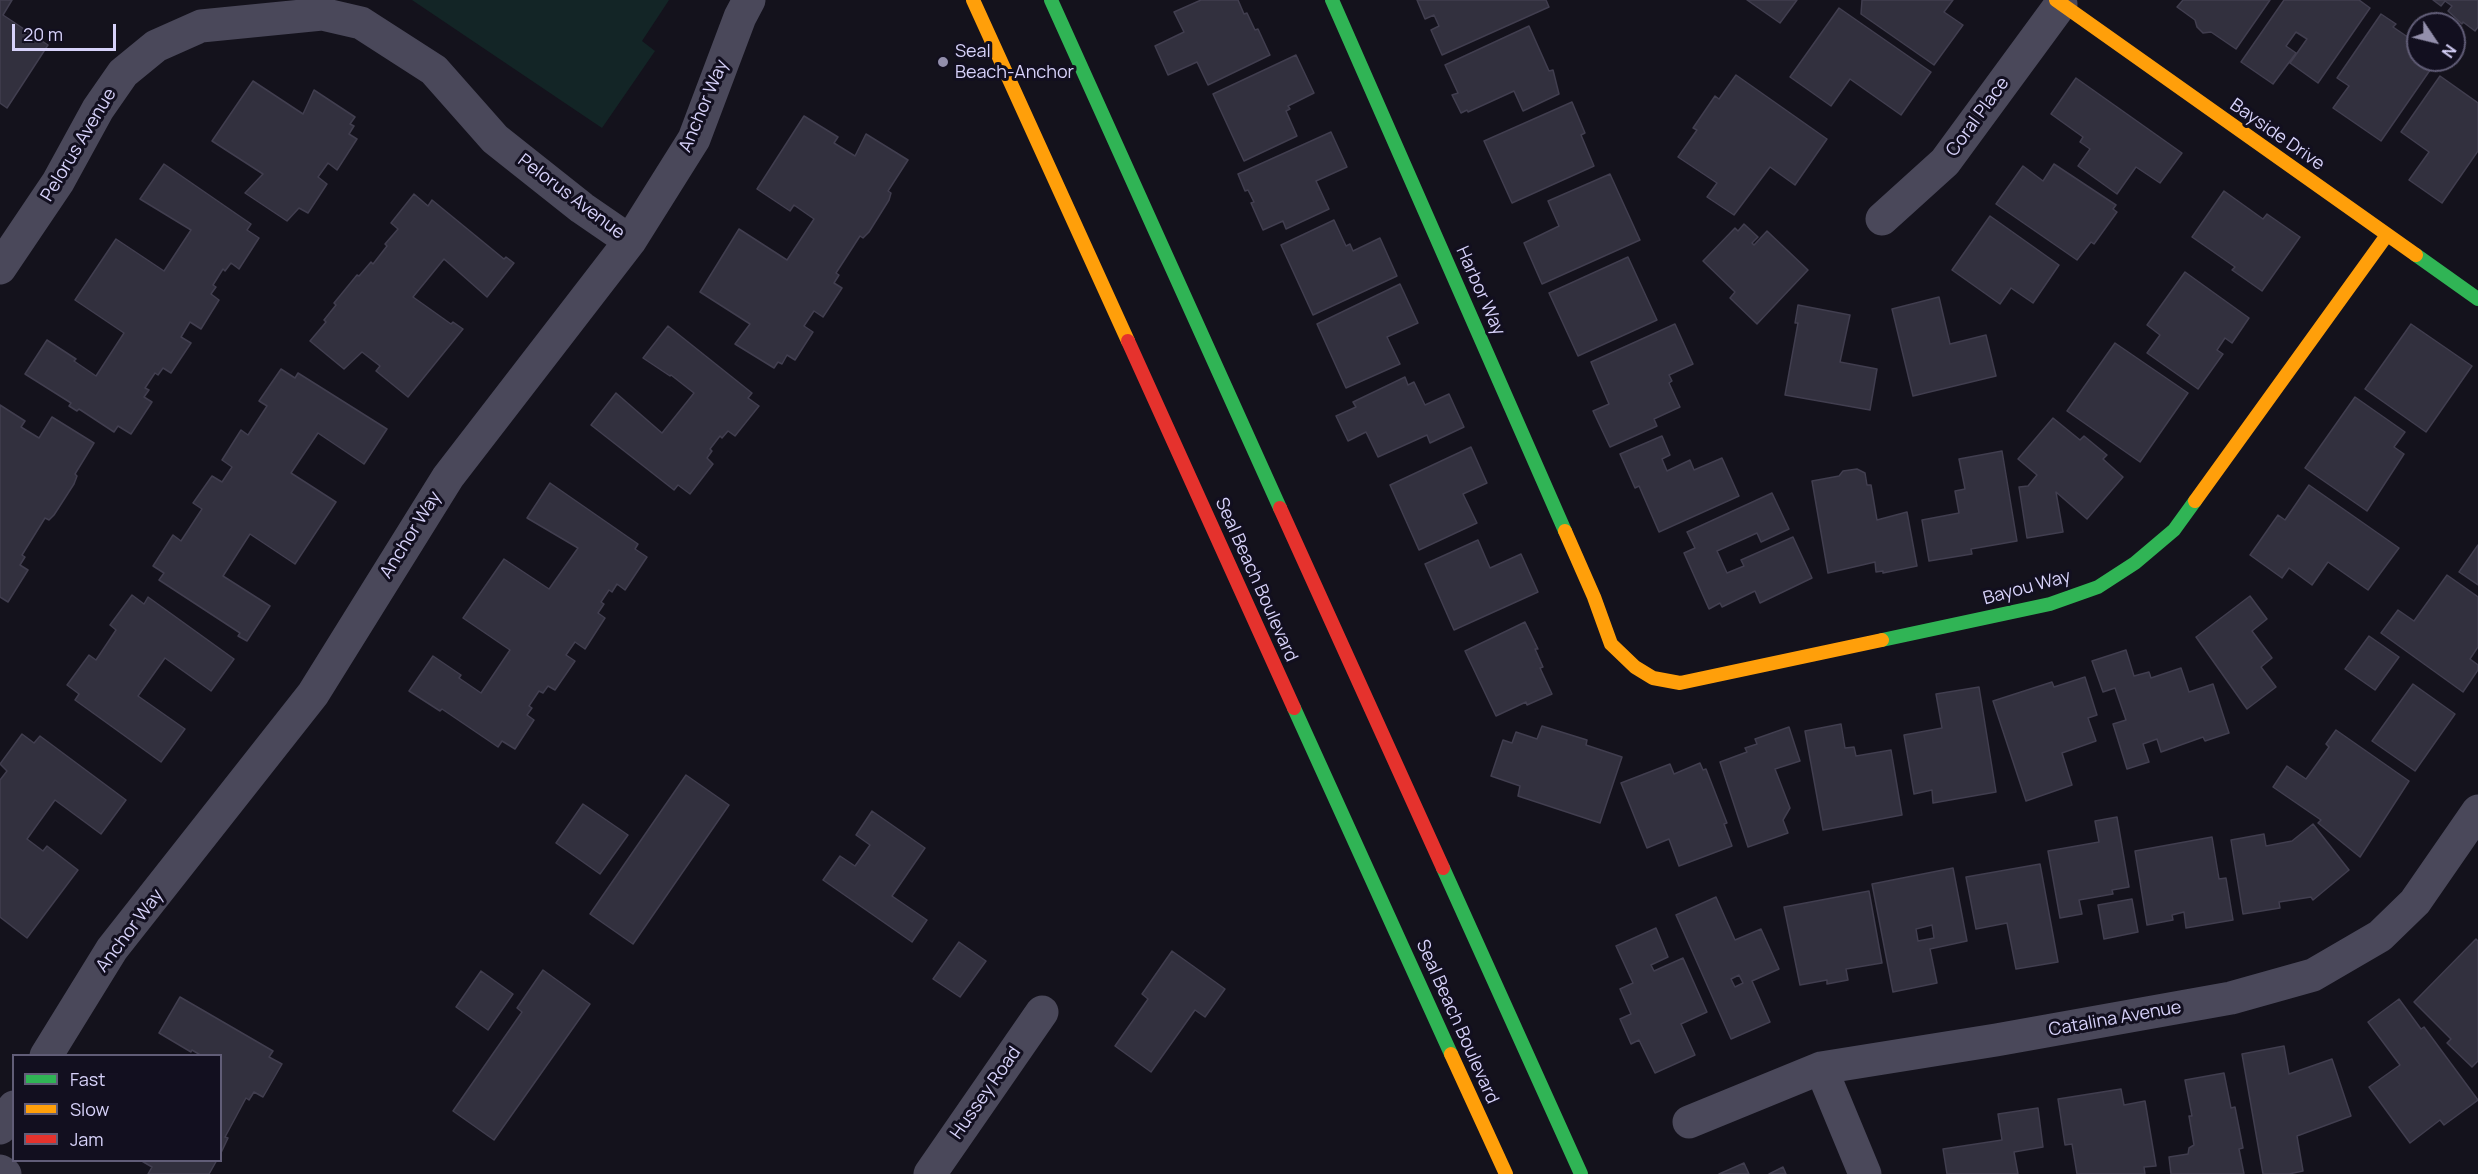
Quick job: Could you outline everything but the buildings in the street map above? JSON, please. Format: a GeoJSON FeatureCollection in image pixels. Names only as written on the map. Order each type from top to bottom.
{"type":"FeatureCollection","features":[{"type":"Feature","properties":{"kind":"main road","name":"Seal Beach Boulevard"},"geometry":{"type":"LineString","coordinates":[[973,0],[1506,1174]]}},
{"type":"Feature","properties":{"kind":"main road"},"geometry":{"type":"LineString","coordinates":[[1051,0],[1581,1174]]}},
{"type":"Feature","properties":{"kind":"main road","name":"Harbor Way"},"geometry":{"type":"LineString","coordinates":[[1332,0],[1594,597]]}},
{"type":"Feature","properties":{"kind":"main road","name":"Bayside Drive"},"geometry":{"type":"LineString","coordinates":[[2059,2],[2478,298]]}},
{"type":"Feature","properties":{"kind":"main road","name":"Bayou Way"},"geometry":{"type":"LineString","coordinates":[[1594,597],[1611,645],[1635,667],[1653,678],[1680,683],[2050,604],[2098,587],[2135,563],[2174,530],[2387,235]]}},
{"type":"Feature","properties":{"kind":"street","name":"Anchor Way"},"geometry":{"type":"LineString","coordinates":[[47,1054],[112,949],[313,694],[448,477],[630,241],[694,139],[740,17],[749,0]]}},
{"type":"Feature","properties":{"kind":"street","name":"Coral Place"},"geometry":{"type":"LineString","coordinates":[[1882,219],[1945,162],[2059,2]]}},
{"type":"Feature","properties":{"kind":"street","name":"Pelorus Avenue"},"geometry":{"type":"LineString","coordinates":[[0,268],[58,182],[98,109],[123,73],[156,46],[201,26],[256,10],[322,14],[361,23],[434,70],[495,139],[582,208],[630,241]]}},
{"type":"Feature","properties":{"kind":"street","name":"Catalina Avenue"},"geometry":{"type":"LineString","coordinates":[[1689,1122],[1821,1068],[1996,1040],[2231,998],[2313,975],[2380,936],[2415,902],[2478,811]]}},
{"type":"Feature","properties":{"kind":"street","name":"Hussey Road"},"geometry":{"type":"LineString","coordinates":[[930,1174],[1042,1012]]}},
{"type":"Feature","properties":{"kind":"street"},"geometry":{"type":"LineString","coordinates":[[1821,1068],[1865,1174]]}},
{"type":"Feature","properties":{"kind":"street"},"geometry":{"type":"LineString","coordinates":[[0,1128],[12,1110]]}},
{"type":"Feature","properties":{"kind":"street"},"geometry":{"type":"LineString","coordinates":[[0,1171],[5,1174]]}},
{"type":"Feature","properties":{"kind":"shaded area"},"geometry":{"type":"Polygon","coordinates":[[[412,0],[669,0],[642,41],[655,51],[602,128],[412,0]]]}},
{"type":"Feature","properties":{"kind":"traffic: fast"},"geometry":{"type":"LineString","coordinates":[[1051,0],[1280,508]]}},
{"type":"Feature","properties":{"kind":"traffic: fast"},"geometry":{"type":"LineString","coordinates":[[1332,0],[1565,531]]}},
{"type":"Feature","properties":{"kind":"traffic: fast"},"geometry":{"type":"LineString","coordinates":[[2416,255],[2478,299]]}},
{"type":"Feature","properties":{"kind":"traffic: fast"},"geometry":{"type":"LineString","coordinates":[[1882,640],[2050,604],[2098,587],[2135,563],[2174,530],[2195,501]]}},
{"type":"Feature","properties":{"kind":"traffic: fast"},"geometry":{"type":"LineString","coordinates":[[1294,708],[1451,1054]]}},
{"type":"Feature","properties":{"kind":"traffic: fast"},"geometry":{"type":"LineString","coordinates":[[1443,868],[1581,1174]]}},
{"type":"Feature","properties":{"kind":"traffic: slow"},"geometry":{"type":"LineString","coordinates":[[973,0],[1128,341]]}},
{"type":"Feature","properties":{"kind":"traffic: slow"},"geometry":{"type":"LineString","coordinates":[[2056,0],[2416,255]]}},
{"type":"Feature","properties":{"kind":"traffic: slow"},"geometry":{"type":"LineString","coordinates":[[2195,501],[2387,235]]}},
{"type":"Feature","properties":{"kind":"traffic: slow"},"geometry":{"type":"LineString","coordinates":[[1565,531],[1594,597],[1611,644],[1635,667],[1653,678],[1680,683],[1882,640]]}},
{"type":"Feature","properties":{"kind":"traffic: slow"},"geometry":{"type":"LineString","coordinates":[[1451,1054],[1506,1174]]}},
{"type":"Feature","properties":{"kind":"traffic: jam"},"geometry":{"type":"LineString","coordinates":[[1128,341],[1294,708]]}},
{"type":"Feature","properties":{"kind":"traffic: jam"},"geometry":{"type":"LineString","coordinates":[[1280,508],[1443,868]]}},
{"type":"Feature","properties":{"kind":"place","name":"Seal Beach-Anchor"},"geometry":{"type":"Point","coordinates":[943,62]}}]}
